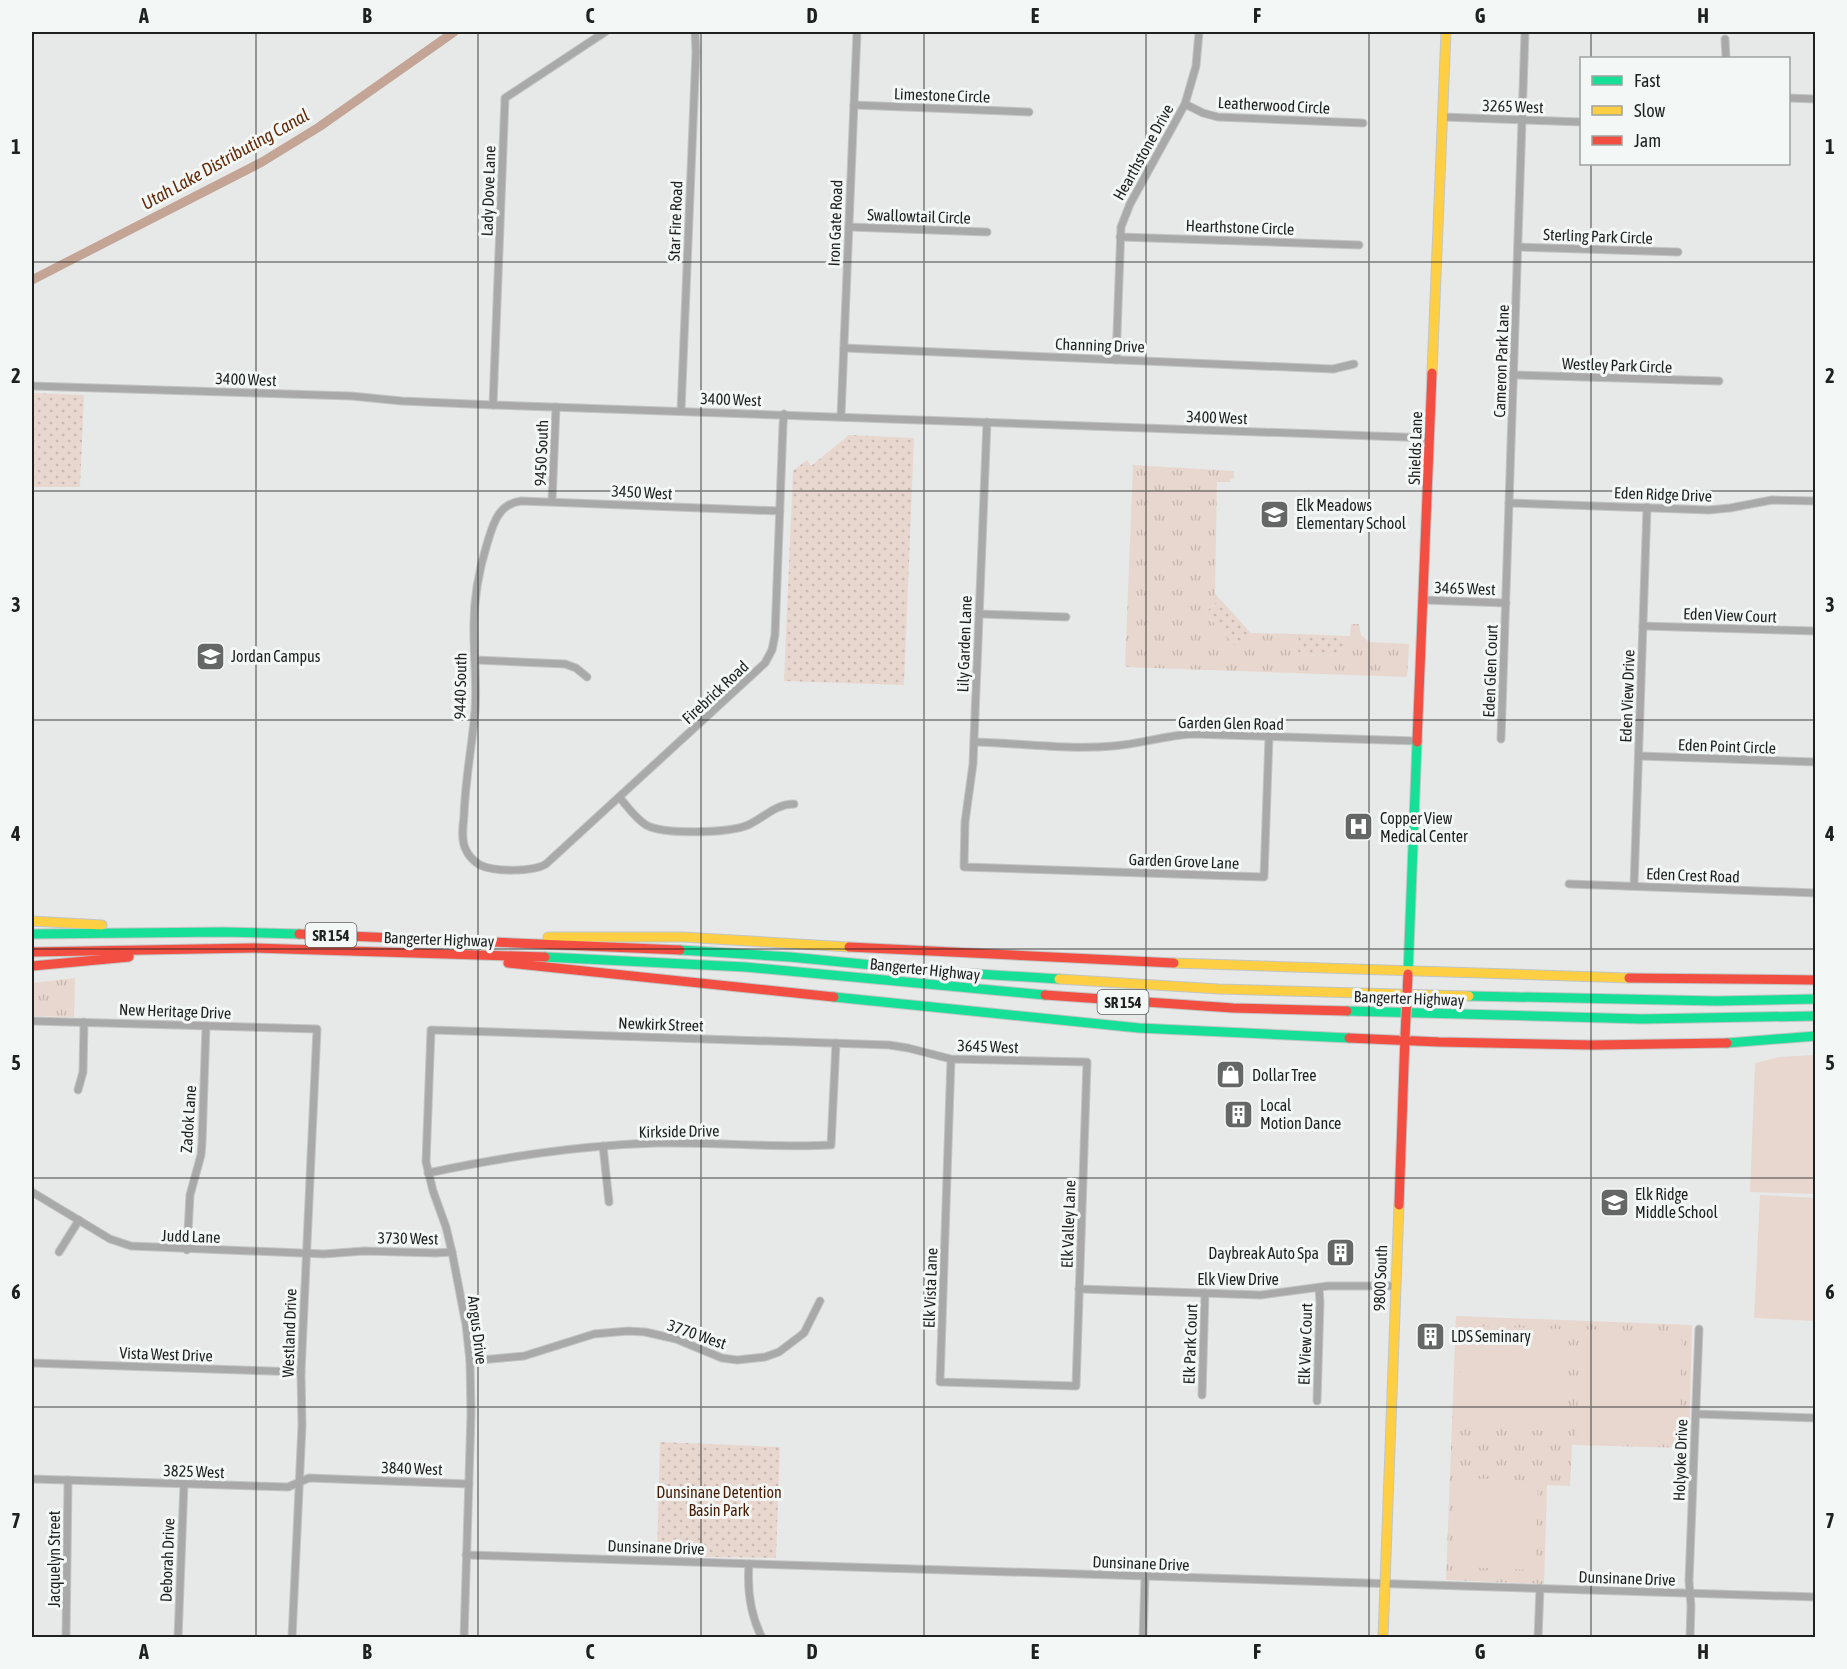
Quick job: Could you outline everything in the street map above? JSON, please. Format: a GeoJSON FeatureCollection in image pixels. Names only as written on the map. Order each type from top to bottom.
{"type":"FeatureCollection","features":[{"type":"Feature","properties":{"kind":"main road","name":"Shields Lane"},"geometry":{"type":"LineString","coordinates":[[1408,972],[1446,32]]}},
{"type":"Feature","properties":{"kind":"main road"},"geometry":{"type":"LineString","coordinates":[[32,921],[223,932]]}},
{"type":"Feature","properties":{"kind":"main road","name":"Bangerter Highway"},"geometry":{"type":"LineString","coordinates":[[32,934],[223,932],[439,939],[738,953],[945,972],[1219,989],[1553,999],[1717,1001],[1815,999]]}},
{"type":"Feature","properties":{"kind":"main road"},"geometry":{"type":"LineString","coordinates":[[439,939],[683,937],[936,953],[1275,967],[1592,977],[1815,980]]}},
{"type":"Feature","properties":{"kind":"main road"},"geometry":{"type":"LineString","coordinates":[[32,966],[224,948]]}},
{"type":"Feature","properties":{"kind":"main road","name":"Bangerter Highway"},"geometry":{"type":"LineString","coordinates":[[32,952],[224,948],[583,958],[690,963],[1054,996],[1233,1008],[1662,1019],[1815,1016]]}},
{"type":"Feature","properties":{"kind":"main road"},"geometry":{"type":"LineString","coordinates":[[432,954],[1062,1022],[1162,1029],[1405,1039],[1657,1045],[1815,1036]]}},
{"type":"Feature","properties":{"kind":"main road","name":"9800 South"},"geometry":{"type":"LineString","coordinates":[[1383,1638],[1408,972]]}},
{"type":"Feature","properties":{"kind":"street","name":"Lady Dove Lane"},"geometry":{"type":"LineString","coordinates":[[493,405],[505,98],[605,32]]}},
{"type":"Feature","properties":{"kind":"street","name":"Star Fire Road"},"geometry":{"type":"LineString","coordinates":[[681,411],[695,32]]}},
{"type":"Feature","properties":{"kind":"street","name":"Iron Gate Road"},"geometry":{"type":"LineString","coordinates":[[841,416],[857,32]]}},
{"type":"Feature","properties":{"kind":"street","name":"Hearthstone Drive"},"geometry":{"type":"LineString","coordinates":[[1116,360],[1121,227],[1127,210],[1185,104],[1196,66],[1199,32]]}},
{"type":"Feature","properties":{"kind":"street","name":"Cameron Park Lane"},"geometry":{"type":"LineString","coordinates":[[1506,603],[1525,32]]}},
{"type":"Feature","properties":{"kind":"street"},"geometry":{"type":"LineString","coordinates":[[1725,39],[1726,57]]}},
{"type":"Feature","properties":{"kind":"street"},"geometry":{"type":"LineString","coordinates":[[1790,98],[1815,99]]}},
{"type":"Feature","properties":{"kind":"street","name":"Leatherwood Circle"},"geometry":{"type":"LineString","coordinates":[[1185,104],[1218,117],[1363,123]]}},
{"type":"Feature","properties":{"kind":"street","name":"Limestone Circle"},"geometry":{"type":"LineString","coordinates":[[854,105],[1029,112]]}},
{"type":"Feature","properties":{"kind":"street","name":"3265 West"},"geometry":{"type":"LineString","coordinates":[[1443,117],[1580,122]]}},
{"type":"Feature","properties":{"kind":"street","name":"Swallowtail Circle"},"geometry":{"type":"LineString","coordinates":[[849,227],[987,232]]}},
{"type":"Feature","properties":{"kind":"street","name":"Hearthstone Circle"},"geometry":{"type":"LineString","coordinates":[[1120,237],[1359,245]]}},
{"type":"Feature","properties":{"kind":"street","name":"Sterling Park Circle"},"geometry":{"type":"LineString","coordinates":[[1518,247],[1678,252]]}},
{"type":"Feature","properties":{"kind":"street","name":"Channing Drive"},"geometry":{"type":"LineString","coordinates":[[844,348],[1333,369],[1354,364]]}},
{"type":"Feature","properties":{"kind":"street","name":"Westley Park Circle"},"geometry":{"type":"LineString","coordinates":[[1514,375],[1719,381]]}},
{"type":"Feature","properties":{"kind":"street","name":"3400 West"},"geometry":{"type":"LineString","coordinates":[[32,386],[351,396],[493,405],[1430,438]]}},
{"type":"Feature","properties":{"kind":"street","name":"9450 South"},"geometry":{"type":"LineString","coordinates":[[552,501],[556,407]]}},
{"type":"Feature","properties":{"kind":"street","name":"Firebrick Road"},"geometry":{"type":"LineString","coordinates":[[480,865],[491,868],[529,870],[543,867],[761,668],[769,658],[775,634],[784,414]]}},
{"type":"Feature","properties":{"kind":"street","name":"Lily Garden Lane"},"geometry":{"type":"LineString","coordinates":[[964,867],[965,822],[974,742],[987,423]]}},
{"type":"Feature","properties":{"kind":"street","name":"Eden Ridge Drive"},"geometry":{"type":"LineString","coordinates":[[1509,503],[1709,510],[1772,500],[1815,501]]}},
{"type":"Feature","properties":{"kind":"street","name":"3450 West"},"geometry":{"type":"LineString","coordinates":[[505,507],[521,501],[552,501],[780,512]]}},
{"type":"Feature","properties":{"kind":"street","name":"9440 South"},"geometry":{"type":"LineString","coordinates":[[480,865],[468,853],[463,836],[466,776],[476,703],[474,617],[480,571],[496,519],[505,507]]}},
{"type":"Feature","properties":{"kind":"street","name":"Eden View Drive"},"geometry":{"type":"LineString","coordinates":[[1634,886],[1647,507]]}},
{"type":"Feature","properties":{"kind":"street","name":"3465 West"},"geometry":{"type":"LineString","coordinates":[[1424,600],[1506,603]]}},
{"type":"Feature","properties":{"kind":"street","name":"Eden Glen Court"},"geometry":{"type":"LineString","coordinates":[[1501,739],[1506,603]]}},
{"type":"Feature","properties":{"kind":"street"},"geometry":{"type":"LineString","coordinates":[[979,614],[1066,617]]}},
{"type":"Feature","properties":{"kind":"street","name":"Eden View Court"},"geometry":{"type":"LineString","coordinates":[[1643,626],[1815,631]]}},
{"type":"Feature","properties":{"kind":"street"},"geometry":{"type":"LineString","coordinates":[[475,660],[565,664],[576,668],[587,677]]}},
{"type":"Feature","properties":{"kind":"street","name":"Garden Glen Road"},"geometry":{"type":"LineString","coordinates":[[974,742],[1100,747],[1132,744],[1178,735],[1418,741]]}},
{"type":"Feature","properties":{"kind":"street","name":"Garden Grove Lane"},"geometry":{"type":"LineString","coordinates":[[964,867],[1264,877],[1269,737]]}},
{"type":"Feature","properties":{"kind":"street","name":"Eden Point Circle"},"geometry":{"type":"LineString","coordinates":[[1639,756],[1815,762]]}},
{"type":"Feature","properties":{"kind":"street"},"geometry":{"type":"LineString","coordinates":[[620,798],[638,819],[651,827],[711,831],[727,831],[742,827],[777,807],[794,804]]}},
{"type":"Feature","properties":{"kind":"street","name":"Eden Crest Road"},"geometry":{"type":"LineString","coordinates":[[1569,884],[1815,892]]}},
{"type":"Feature","properties":{"kind":"street","name":"New Heritage Drive"},"geometry":{"type":"LineString","coordinates":[[32,1021],[317,1029]]}},
{"type":"Feature","properties":{"kind":"street"},"geometry":{"type":"LineString","coordinates":[[78,1090],[83,1072],[84,1022]]}},
{"type":"Feature","properties":{"kind":"street","name":"Zadok Lane"},"geometry":{"type":"LineString","coordinates":[[187,1250],[190,1195],[201,1149],[206,1026]]}},
{"type":"Feature","properties":{"kind":"street","name":"Westland Drive"},"geometry":{"type":"LineString","coordinates":[[292,1638],[302,1426],[300,1396],[305,1254],[317,1029]]}},
{"type":"Feature","properties":{"kind":"street","name":"Newkirk Street"},"geometry":{"type":"LineString","coordinates":[[431,1030],[889,1045]]}},
{"type":"Feature","properties":{"kind":"street","name":"Angus Drive"},"geometry":{"type":"LineString","coordinates":[[431,1030],[426,1150],[428,1173],[452,1252],[470,1361],[471,1414],[464,1638]]}},
{"type":"Feature","properties":{"kind":"street","name":"Kirkside Drive"},"geometry":{"type":"LineString","coordinates":[[428,1173],[520,1156],[603,1146],[708,1143],[831,1145],[836,1043]]}},
{"type":"Feature","properties":{"kind":"street","name":"3645 West"},"geometry":{"type":"LineString","coordinates":[[889,1045],[951,1059],[1087,1062]]}},
{"type":"Feature","properties":{"kind":"street","name":"Elk Vista Lane"},"geometry":{"type":"LineString","coordinates":[[951,1059],[940,1382],[1076,1386]]}},
{"type":"Feature","properties":{"kind":"street","name":"Elk Valley Lane"},"geometry":{"type":"LineString","coordinates":[[1076,1386],[1087,1062]]}},
{"type":"Feature","properties":{"kind":"street"},"geometry":{"type":"LineString","coordinates":[[603,1146],[609,1202]]}},
{"type":"Feature","properties":{"kind":"street","name":"Judd Lane"},"geometry":{"type":"LineString","coordinates":[[32,1192],[120,1244],[187,1250],[305,1254],[364,1251]]}},
{"type":"Feature","properties":{"kind":"street"},"geometry":{"type":"LineString","coordinates":[[59,1252],[80,1220]]}},
{"type":"Feature","properties":{"kind":"street","name":"3730 West"},"geometry":{"type":"LineString","coordinates":[[364,1251],[452,1252]]}},
{"type":"Feature","properties":{"kind":"street","name":"Elk View Drive"},"geometry":{"type":"LineString","coordinates":[[1080,1289],[1276,1295],[1319,1287],[1395,1286]]}},
{"type":"Feature","properties":{"kind":"street","name":"Elk View Court"},"geometry":{"type":"LineString","coordinates":[[1317,1401],[1319,1287]]}},
{"type":"Feature","properties":{"kind":"street","name":"Elk Park Court"},"geometry":{"type":"LineString","coordinates":[[1202,1395],[1205,1293]]}},
{"type":"Feature","properties":{"kind":"street","name":"3770 West"},"geometry":{"type":"LineString","coordinates":[[470,1361],[524,1356],[594,1334],[628,1331],[669,1337],[722,1358],[736,1360],[765,1358],[779,1352],[804,1334],[820,1301]]}},
{"type":"Feature","properties":{"kind":"street","name":"Holyoke Drive"},"geometry":{"type":"LineString","coordinates":[[1690,1638],[1699,1329]]}},
{"type":"Feature","properties":{"kind":"street","name":"Vista West Drive"},"geometry":{"type":"LineString","coordinates":[[32,1363],[301,1372]]}},
{"type":"Feature","properties":{"kind":"street"},"geometry":{"type":"LineString","coordinates":[[1696,1414],[1815,1418]]}},
{"type":"Feature","properties":{"kind":"street","name":"3825 West"},"geometry":{"type":"LineString","coordinates":[[32,1479],[288,1487],[309,1478],[354,1479]]}},
{"type":"Feature","properties":{"kind":"street","name":"3840 West"},"geometry":{"type":"LineString","coordinates":[[354,1479],[469,1484]]}},
{"type":"Feature","properties":{"kind":"street","name":"Jacquelyn Street"},"geometry":{"type":"LineString","coordinates":[[66,1638],[68,1480]]}},
{"type":"Feature","properties":{"kind":"street","name":"Deborah Drive"},"geometry":{"type":"LineString","coordinates":[[177,1638],[184,1484]]}},
{"type":"Feature","properties":{"kind":"street","name":"Dunsinane Drive"},"geometry":{"type":"LineString","coordinates":[[466,1555],[1815,1597]]}},
{"type":"Feature","properties":{"kind":"street"},"geometry":{"type":"LineString","coordinates":[[749,1564],[748,1588],[751,1608],[762,1638]]}},
{"type":"Feature","properties":{"kind":"street"},"geometry":{"type":"LineString","coordinates":[[1143,1638],[1145,1577]]}},
{"type":"Feature","properties":{"kind":"street"},"geometry":{"type":"LineString","coordinates":[[1538,1638],[1540,1588]]}},
{"type":"Feature","properties":{"kind":"green space"},"geometry":{"type":"Polygon","coordinates":[[[32,393],[84,395],[80,487],[32,487],[32,393]]]}},
{"type":"Feature","properties":{"kind":"green space"},"geometry":{"type":"Polygon","coordinates":[[[849,435],[914,438],[904,685],[784,681],[793,471],[807,460],[811,466],[849,435]]]}},
{"type":"Feature","properties":{"kind":"green space"},"geometry":{"type":"Polygon","coordinates":[[[1133,465],[1234,471],[1234,478],[1230,479],[1230,482],[1217,482],[1215,594],[1220,599],[1205,613],[1236,646],[1251,633],[1299,634],[1299,655],[1345,656],[1345,636],[1350,636],[1351,624],[1359,624],[1361,635],[1369,642],[1409,644],[1407,677],[1125,667],[1133,465]]]}},
{"type":"Feature","properties":{"kind":"green space"},"geometry":{"type":"Polygon","coordinates":[[[1220,599],[1251,633],[1236,647],[1205,613],[1220,599]]]}},
{"type":"Feature","properties":{"kind":"green space"},"geometry":{"type":"Polygon","coordinates":[[[1299,634],[1345,636],[1345,656],[1298,655],[1299,634]]]}},
{"type":"Feature","properties":{"kind":"green space"},"geometry":{"type":"Polygon","coordinates":[[[75,978],[74,1017],[32,1016],[32,983],[75,978]]]}},
{"type":"Feature","properties":{"kind":"green space"},"geometry":{"type":"Polygon","coordinates":[[[1815,1055],[1815,1194],[1750,1192],[1755,1063],[1779,1057],[1815,1055]]]}},
{"type":"Feature","properties":{"kind":"green space"},"geometry":{"type":"Polygon","coordinates":[[[1760,1195],[1815,1198],[1815,1321],[1754,1318],[1760,1195]]]}},
{"type":"Feature","properties":{"kind":"green space"},"geometry":{"type":"Polygon","coordinates":[[[1456,1316],[1692,1325],[1689,1448],[1572,1445],[1570,1486],[1547,1485],[1544,1584],[1446,1580],[1456,1316]]]}},
{"type":"Feature","properties":{"kind":"green space"},"geometry":{"type":"Polygon","coordinates":[[[1470,1326],[1566,1329],[1562,1431],[1459,1427],[1462,1334],[1470,1326]]]}},
{"type":"Feature","properties":{"kind":"green space"},"geometry":{"type":"Polygon","coordinates":[[[1581,1329],[1675,1333],[1682,1341],[1678,1441],[1576,1437],[1581,1329]]]}},
{"type":"Feature","properties":{"kind":"green space","name":"Dunsinane Detention Basin Park"},"geometry":{"type":"Polygon","coordinates":[[[660,1442],[780,1447],[776,1558],[657,1556],[660,1442]]]}},
{"type":"Feature","properties":{"kind":"green space"},"geometry":{"type":"Polygon","coordinates":[[[1460,1478],[1538,1481],[1535,1570],[1462,1567],[1457,1560],[1460,1478]]]}},
{"type":"Feature","properties":{"kind":"waterway","name":"Utah Lake Distributing Canal"},"geometry":{"type":"LineString","coordinates":[[32,280],[262,162],[319,127],[454,32]]}},
{"type":"Feature","properties":{"kind":"traffic: fast"},"geometry":{"type":"LineString","coordinates":[[1408,974],[1417,742]]}},
{"type":"Feature","properties":{"kind":"traffic: fast"},"geometry":{"type":"LineString","coordinates":[[32,934],[223,932],[299,934]]}},
{"type":"Feature","properties":{"kind":"traffic: fast"},"geometry":{"type":"LineString","coordinates":[[680,950],[1059,979]]}},
{"type":"Feature","properties":{"kind":"traffic: fast"},"geometry":{"type":"LineString","coordinates":[[545,957],[745,967],[1045,995]]}},
{"type":"Feature","properties":{"kind":"traffic: fast"},"geometry":{"type":"LineString","coordinates":[[1469,996],[1717,1001],[1816,999]]}},
{"type":"Feature","properties":{"kind":"traffic: fast"},"geometry":{"type":"LineString","coordinates":[[834,997],[1139,1028],[1349,1038]]}},
{"type":"Feature","properties":{"kind":"traffic: fast"},"geometry":{"type":"LineString","coordinates":[[1347,1011],[1642,1019],[1816,1016]]}},
{"type":"Feature","properties":{"kind":"traffic: fast"},"geometry":{"type":"LineString","coordinates":[[1727,1043],[1816,1036]]}},
{"type":"Feature","properties":{"kind":"traffic: slow"},"geometry":{"type":"LineString","coordinates":[[1432,373],[1446,32]]}},
{"type":"Feature","properties":{"kind":"traffic: slow"},"geometry":{"type":"LineString","coordinates":[[32,921],[102,925]]}},
{"type":"Feature","properties":{"kind":"traffic: slow"},"geometry":{"type":"LineString","coordinates":[[548,937],[683,937],[849,947]]}},
{"type":"Feature","properties":{"kind":"traffic: slow"},"geometry":{"type":"LineString","coordinates":[[1174,963],[1629,978]]}},
{"type":"Feature","properties":{"kind":"traffic: slow"},"geometry":{"type":"LineString","coordinates":[[1059,979],[1219,989],[1469,996]]}},
{"type":"Feature","properties":{"kind":"traffic: slow"},"geometry":{"type":"LineString","coordinates":[[1383,1638],[1399,1205]]}},
{"type":"Feature","properties":{"kind":"traffic: jam"},"geometry":{"type":"LineString","coordinates":[[1417,742],[1432,373]]}},
{"type":"Feature","properties":{"kind":"traffic: jam"},"geometry":{"type":"LineString","coordinates":[[299,934],[680,950]]}},
{"type":"Feature","properties":{"kind":"traffic: jam"},"geometry":{"type":"LineString","coordinates":[[849,947],[1174,963]]}},
{"type":"Feature","properties":{"kind":"traffic: jam"},"geometry":{"type":"LineString","coordinates":[[32,952],[253,948],[545,957]]}},
{"type":"Feature","properties":{"kind":"traffic: jam"},"geometry":{"type":"LineString","coordinates":[[32,966],[129,957]]}},
{"type":"Feature","properties":{"kind":"traffic: jam"},"geometry":{"type":"LineString","coordinates":[[508,963],[834,997]]}},
{"type":"Feature","properties":{"kind":"traffic: jam"},"geometry":{"type":"LineString","coordinates":[[1405,1037],[1408,974]]}},
{"type":"Feature","properties":{"kind":"traffic: jam"},"geometry":{"type":"LineString","coordinates":[[1629,978],[1816,980]]}},
{"type":"Feature","properties":{"kind":"traffic: jam"},"geometry":{"type":"LineString","coordinates":[[1045,995],[1233,1008],[1347,1011]]}},
{"type":"Feature","properties":{"kind":"traffic: jam"},"geometry":{"type":"LineString","coordinates":[[1399,1205],[1405,1037]]}},
{"type":"Feature","properties":{"kind":"traffic: jam"},"geometry":{"type":"LineString","coordinates":[[1349,1038],[1593,1045],[1727,1043]]}},
{"type":"Feature","properties":{"kind":"place","name":"Elk Meadows Elementary School"},"geometry":{"type":"Point","coordinates":[1275,514]}},
{"type":"Feature","properties":{"kind":"place","name":"Jordan Campus"},"geometry":{"type":"Point","coordinates":[210,656]}},
{"type":"Feature","properties":{"kind":"place","name":"Copper View Medical Center"},"geometry":{"type":"Point","coordinates":[1359,827]}},
{"type":"Feature","properties":{"kind":"place","name":"Dollar Tree"},"geometry":{"type":"Point","coordinates":[1231,1075]}},
{"type":"Feature","properties":{"kind":"place","name":"Local Motion Dance"},"geometry":{"type":"Point","coordinates":[1239,1114]}},
{"type":"Feature","properties":{"kind":"place","name":"Elk Ridge Middle School"},"geometry":{"type":"Point","coordinates":[1614,1203]}},
{"type":"Feature","properties":{"kind":"place","name":"Daybreak Auto Spa"},"geometry":{"type":"Point","coordinates":[1340,1253]}},
{"type":"Feature","properties":{"kind":"place","name":"LDS Seminary"},"geometry":{"type":"Point","coordinates":[1430,1336]}}]}
